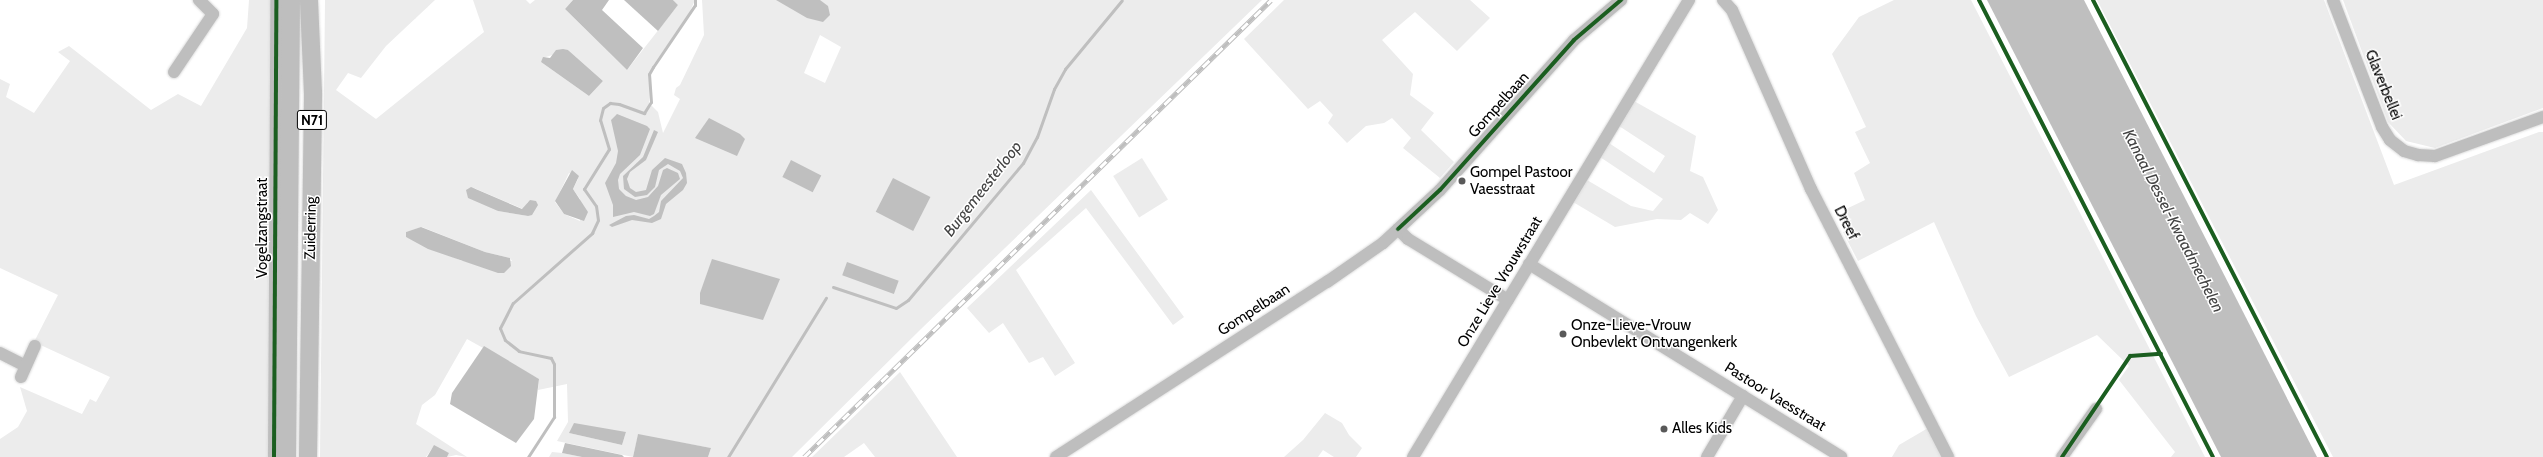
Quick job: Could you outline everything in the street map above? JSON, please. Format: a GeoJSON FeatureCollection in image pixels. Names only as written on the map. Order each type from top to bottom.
{"type":"FeatureCollection","features":[{"type":"Feature","properties":{"kind":"highway","name":"Zuiderring"},"geometry":{"type":"LineString","coordinates":[[287,457],[291,0]]}},
{"type":"Feature","properties":{"kind":"highway","name":"Zuiderring"},"geometry":{"type":"LineString","coordinates":[[308,457],[313,93],[309,0]]}},
{"type":"Feature","properties":{"kind":"street"},"geometry":{"type":"LineString","coordinates":[[174,72],[213,14],[199,0]]}},
{"type":"Feature","properties":{"kind":"street","name":"Vogelzangstraat"},"geometry":{"type":"LineString","coordinates":[[274,457],[276,0]]}},
{"type":"Feature","properties":{"kind":"street","name":"Gompelbaan"},"geometry":{"type":"LineString","coordinates":[[1056,457],[1327,282],[1398,229],[1440,190],[1574,40],[1620,0]]}},
{"type":"Feature","properties":{"kind":"street","name":"Onze Lieve Vrouwstraat"},"geometry":{"type":"LineString","coordinates":[[1413,457],[1689,0]]}},
{"type":"Feature","properties":{"kind":"street","name":"Dreef"},"geometry":{"type":"LineString","coordinates":[[1723,0],[1732,10],[1812,189],[1948,457]]}},
{"type":"Feature","properties":{"kind":"street","name":"Glaverbellei"},"geometry":{"type":"LineString","coordinates":[[2333,0],[2382,127],[2390,140],[2404,151],[2418,155],[2435,156],[2543,117]]}},
{"type":"Feature","properties":{"kind":"street"},"geometry":{"type":"LineString","coordinates":[[1398,229],[1408,239],[1508,300]]}},
{"type":"Feature","properties":{"kind":"street","name":"Pastoor Vaesstraat"},"geometry":{"type":"LineString","coordinates":[[1529,264],[1841,457]]}},
{"type":"Feature","properties":{"kind":"street"},"geometry":{"type":"LineString","coordinates":[[0,353],[23,372],[35,346]]}},
{"type":"Feature","properties":{"kind":"street"},"geometry":{"type":"LineString","coordinates":[[1707,457],[1743,396]]}},
{"type":"Feature","properties":{"kind":"street"},"geometry":{"type":"LineString","coordinates":[[2062,457],[2096,409]]}},
{"type":"Feature","properties":{"kind":"shaded area"},"geometry":{"type":"Polygon","coordinates":[[[249,0],[271,0],[268,259],[269,457],[0,457],[0,439],[18,427],[27,411],[20,387],[82,414],[90,399],[96,402],[110,377],[34,342],[58,295],[0,268],[0,79],[10,84],[6,97],[34,113],[70,61],[58,52],[69,46],[151,110],[178,94],[201,106],[247,28],[249,0]]]}},
{"type":"Feature","properties":{"kind":"shaded area"},"geometry":{"type":"Polygon","coordinates":[[[325,0],[435,0],[386,46],[361,78],[348,73],[336,90],[376,119],[484,32],[473,0],[526,0],[530,4],[535,0],[573,0],[565,9],[627,70],[678,5],[673,0],[695,0],[688,16],[654,64],[651,73],[649,103],[658,112],[663,133],[680,99],[674,95],[676,88],[680,85],[704,35],[702,0],[1262,0],[921,329],[792,457],[708,457],[711,448],[638,435],[633,457],[557,441],[568,422],[567,384],[538,390],[539,379],[467,339],[435,395],[422,405],[416,424],[467,457],[456,455],[447,457],[449,453],[433,447],[426,457],[320,457],[325,0]],[[820,35],[804,73],[825,83],[841,47],[820,35]],[[568,50],[546,57],[541,62],[589,96],[603,81],[568,50]],[[569,173],[555,202],[564,214],[580,221],[580,199],[573,189],[578,179],[569,173]],[[474,188],[498,211],[528,216],[528,202],[523,209],[474,188]],[[422,227],[406,232],[406,237],[462,261],[512,261],[510,258],[485,252],[422,227]],[[626,432],[569,433],[622,445],[626,432]]]}},
{"type":"Feature","properties":{"kind":"shaded area"},"geometry":{"type":"Polygon","coordinates":[[[1284,0],[1470,0],[1490,18],[1457,51],[1415,12],[1382,40],[1413,74],[1410,95],[1434,113],[1421,130],[1454,162],[1440,178],[1403,148],[1411,138],[1392,118],[1384,123],[1366,126],[1347,143],[1328,123],[1333,115],[1320,101],[1308,109],[1244,39],[1284,0]]]}},
{"type":"Feature","properties":{"kind":"shaded area"},"geometry":{"type":"Polygon","coordinates":[[[1894,0],[1971,0],[2205,457],[2171,457],[2175,452],[2119,380],[2129,366],[2097,335],[2009,377],[1976,316],[1934,222],[1858,261],[1843,232],[1853,228],[1844,210],[1865,200],[1854,173],[1870,163],[1855,132],[1866,127],[1832,54],[1859,17],[1894,0]]]}},
{"type":"Feature","properties":{"kind":"shaded area"},"geometry":{"type":"Polygon","coordinates":[[[2097,0],[2324,0],[2394,185],[2539,132],[2543,132],[2543,457],[2333,457],[2097,0]]]}},
{"type":"Feature","properties":{"kind":"shaded area"},"geometry":{"type":"Polygon","coordinates":[[[2343,0],[2543,0],[2543,108],[2435,148],[2406,141],[2388,122],[2343,0]]]}},
{"type":"Feature","properties":{"kind":"shaded area"},"geometry":{"type":"Polygon","coordinates":[[[1634,101],[1696,136],[1690,171],[1703,177],[1718,210],[1708,224],[1690,213],[1681,220],[1657,219],[1615,227],[1573,202],[1587,180],[1631,206],[1653,211],[1663,199],[1600,157],[1609,143],[1654,173],[1665,156],[1619,126],[1634,101]]]}},
{"type":"Feature","properties":{"kind":"shaded area"},"geometry":{"type":"Polygon","coordinates":[[[1142,158],[1168,200],[1139,218],[1113,176],[1142,158]]]}},
{"type":"Feature","properties":{"kind":"shaded area"},"geometry":{"type":"Polygon","coordinates":[[[1091,190],[1184,317],[1173,325],[1086,208],[1016,270],[1075,363],[1055,376],[1043,357],[1029,363],[1003,323],[989,333],[967,308],[1091,190]]]}},
{"type":"Feature","properties":{"kind":"shaded area"},"geometry":{"type":"Polygon","coordinates":[[[900,372],[957,457],[875,457],[864,443],[844,457],[812,457],[900,372]]]}},
{"type":"Feature","properties":{"kind":"shaded area"},"geometry":{"type":"Polygon","coordinates":[[[1325,413],[1342,423],[1349,435],[1362,448],[1356,457],[1334,457],[1323,450],[1318,457],[1284,457],[1303,440],[1325,413]]]}},
{"type":"Feature","properties":{"kind":"shaded area"},"geometry":{"type":"Polygon","coordinates":[[[1928,428],[1943,457],[1892,457],[1899,445],[1928,428]]]}},
{"type":"Feature","properties":{"kind":"shaded area"},"geometry":{"type":"Polygon","coordinates":[[[552,452],[562,453],[582,457],[549,457],[552,452]]]}},
{"type":"Feature","properties":{"kind":"water"},"geometry":{"type":"Polygon","coordinates":[[[573,0],[609,0],[602,10],[643,48],[627,70],[565,9],[573,0]]]}},
{"type":"Feature","properties":{"kind":"water"},"geometry":{"type":"Polygon","coordinates":[[[624,0],[673,0],[678,5],[658,31],[624,0]]]}},
{"type":"Feature","properties":{"kind":"water"},"geometry":{"type":"Polygon","coordinates":[[[776,0],[820,0],[828,6],[830,15],[823,22],[807,18],[776,0]]]}},
{"type":"Feature","properties":{"kind":"water","name":"Kanaal Dessel-Kwaadmechelen"},"geometry":{"type":"Polygon","coordinates":[[[1987,0],[2084,0],[2317,457],[2221,457],[1987,0]]]}},
{"type":"Feature","properties":{"kind":"water"},"geometry":{"type":"Polygon","coordinates":[[[556,50],[568,50],[603,81],[589,96],[541,62],[543,57],[550,58],[556,50]]]}},
{"type":"Feature","properties":{"kind":"water"},"geometry":{"type":"Polygon","coordinates":[[[617,114],[647,126],[650,129],[640,155],[620,174],[618,180],[619,189],[626,196],[636,200],[648,197],[658,186],[663,170],[667,168],[678,173],[680,179],[661,195],[654,214],[650,216],[634,212],[613,217],[613,205],[605,183],[616,163],[618,151],[611,120],[617,114]]]}},
{"type":"Feature","properties":{"kind":"water"},"geometry":{"type":"Polygon","coordinates":[[[709,118],[740,134],[745,139],[737,156],[695,138],[709,118]]]}},
{"type":"Feature","properties":{"kind":"water"},"geometry":{"type":"Polygon","coordinates":[[[654,130],[658,132],[646,160],[630,172],[627,179],[630,188],[636,192],[646,190],[652,170],[665,158],[682,164],[686,173],[687,183],[683,190],[666,204],[661,219],[652,223],[632,220],[612,227],[609,225],[626,216],[634,215],[649,219],[654,216],[659,212],[661,201],[683,178],[680,171],[668,164],[659,170],[655,187],[647,195],[635,197],[624,189],[623,176],[643,157],[654,130]]]}},
{"type":"Feature","properties":{"kind":"water"},"geometry":{"type":"Polygon","coordinates":[[[791,160],[821,175],[813,192],[782,177],[791,160]]]}},
{"type":"Feature","properties":{"kind":"water"},"geometry":{"type":"Polygon","coordinates":[[[572,170],[579,176],[573,189],[588,212],[584,221],[564,214],[555,201],[572,170]]]}},
{"type":"Feature","properties":{"kind":"water"},"geometry":{"type":"Polygon","coordinates":[[[893,178],[930,197],[913,231],[876,212],[893,178]]]}},
{"type":"Feature","properties":{"kind":"water"},"geometry":{"type":"Polygon","coordinates":[[[471,187],[522,209],[530,200],[536,201],[538,205],[532,215],[528,216],[498,211],[468,198],[466,190],[471,187]]]}},
{"type":"Feature","properties":{"kind":"water"},"geometry":{"type":"Polygon","coordinates":[[[421,227],[485,252],[510,258],[511,266],[504,273],[498,273],[428,249],[406,237],[406,232],[421,227]]]}},
{"type":"Feature","properties":{"kind":"water"},"geometry":{"type":"Polygon","coordinates":[[[712,259],[780,279],[763,320],[700,304],[700,293],[712,259]]]}},
{"type":"Feature","properties":{"kind":"water"},"geometry":{"type":"Polygon","coordinates":[[[847,262],[899,281],[894,294],[842,275],[847,262]]]}},
{"type":"Feature","properties":{"kind":"water"},"geometry":{"type":"Polygon","coordinates":[[[484,346],[539,379],[534,419],[516,443],[450,404],[452,393],[484,346]]]}},
{"type":"Feature","properties":{"kind":"water"},"geometry":{"type":"Polygon","coordinates":[[[574,423],[626,432],[622,445],[569,433],[574,423]]]}},
{"type":"Feature","properties":{"kind":"water"},"geometry":{"type":"Polygon","coordinates":[[[638,434],[711,448],[708,457],[633,457],[638,434]]]}},
{"type":"Feature","properties":{"kind":"water"},"geometry":{"type":"Polygon","coordinates":[[[565,443],[622,455],[624,457],[582,457],[562,453],[565,443]]]}},
{"type":"Feature","properties":{"kind":"water"},"geometry":{"type":"Polygon","coordinates":[[[434,445],[449,453],[447,457],[427,457],[434,445]]]}},
{"type":"Feature","properties":{"kind":"waterway"},"geometry":{"type":"LineString","coordinates":[[528,457],[554,417],[554,364],[551,358],[519,351],[505,340],[500,328],[513,303],[592,233],[598,220],[596,206],[584,189],[609,149],[600,120],[603,108],[610,103],[619,104],[644,113],[651,102],[649,74],[695,5],[695,0]]}},
{"type":"Feature","properties":{"kind":"waterway","name":"Burgemeesterloop"},"geometry":{"type":"LineString","coordinates":[[833,287],[896,308],[908,300],[1023,163],[1037,137],[1054,89],[1065,69],[1122,0]]}},
{"type":"Feature","properties":{"kind":"waterway","name":"Burgemeesterloop"},"geometry":{"type":"LineString","coordinates":[[728,457],[826,298]]}},
{"type":"Feature","properties":{"kind":"railway"},"geometry":{"type":"LineString","coordinates":[[804,457],[1271,0]]}},
{"type":"Feature","properties":{"kind":"cycle path"},"geometry":{"type":"LineString","coordinates":[[274,457],[276,0]]}},
{"type":"Feature","properties":{"kind":"cycle path"},"geometry":{"type":"LineString","coordinates":[[1398,229],[1440,190],[1574,40],[1621,0]]}},
{"type":"Feature","properties":{"kind":"cycle path"},"geometry":{"type":"LineString","coordinates":[[1979,0],[2213,457]]}},
{"type":"Feature","properties":{"kind":"cycle path"},"geometry":{"type":"LineString","coordinates":[[2093,0],[2327,457]]}},
{"type":"Feature","properties":{"kind":"cycle path"},"geometry":{"type":"LineString","coordinates":[[2062,457],[2130,356],[2161,354]]}},
{"type":"Feature","properties":{"kind":"place","name":"Gompel Pastoor Vaesstraat"},"geometry":{"type":"Point","coordinates":[1462,181]}},
{"type":"Feature","properties":{"kind":"place","name":"Onze-Lieve-Vrouw Onbevlekt Ontvangenkerk"},"geometry":{"type":"Point","coordinates":[1563,334]}},
{"type":"Feature","properties":{"kind":"place","name":"Alles Kids"},"geometry":{"type":"Point","coordinates":[1664,429]}}]}
